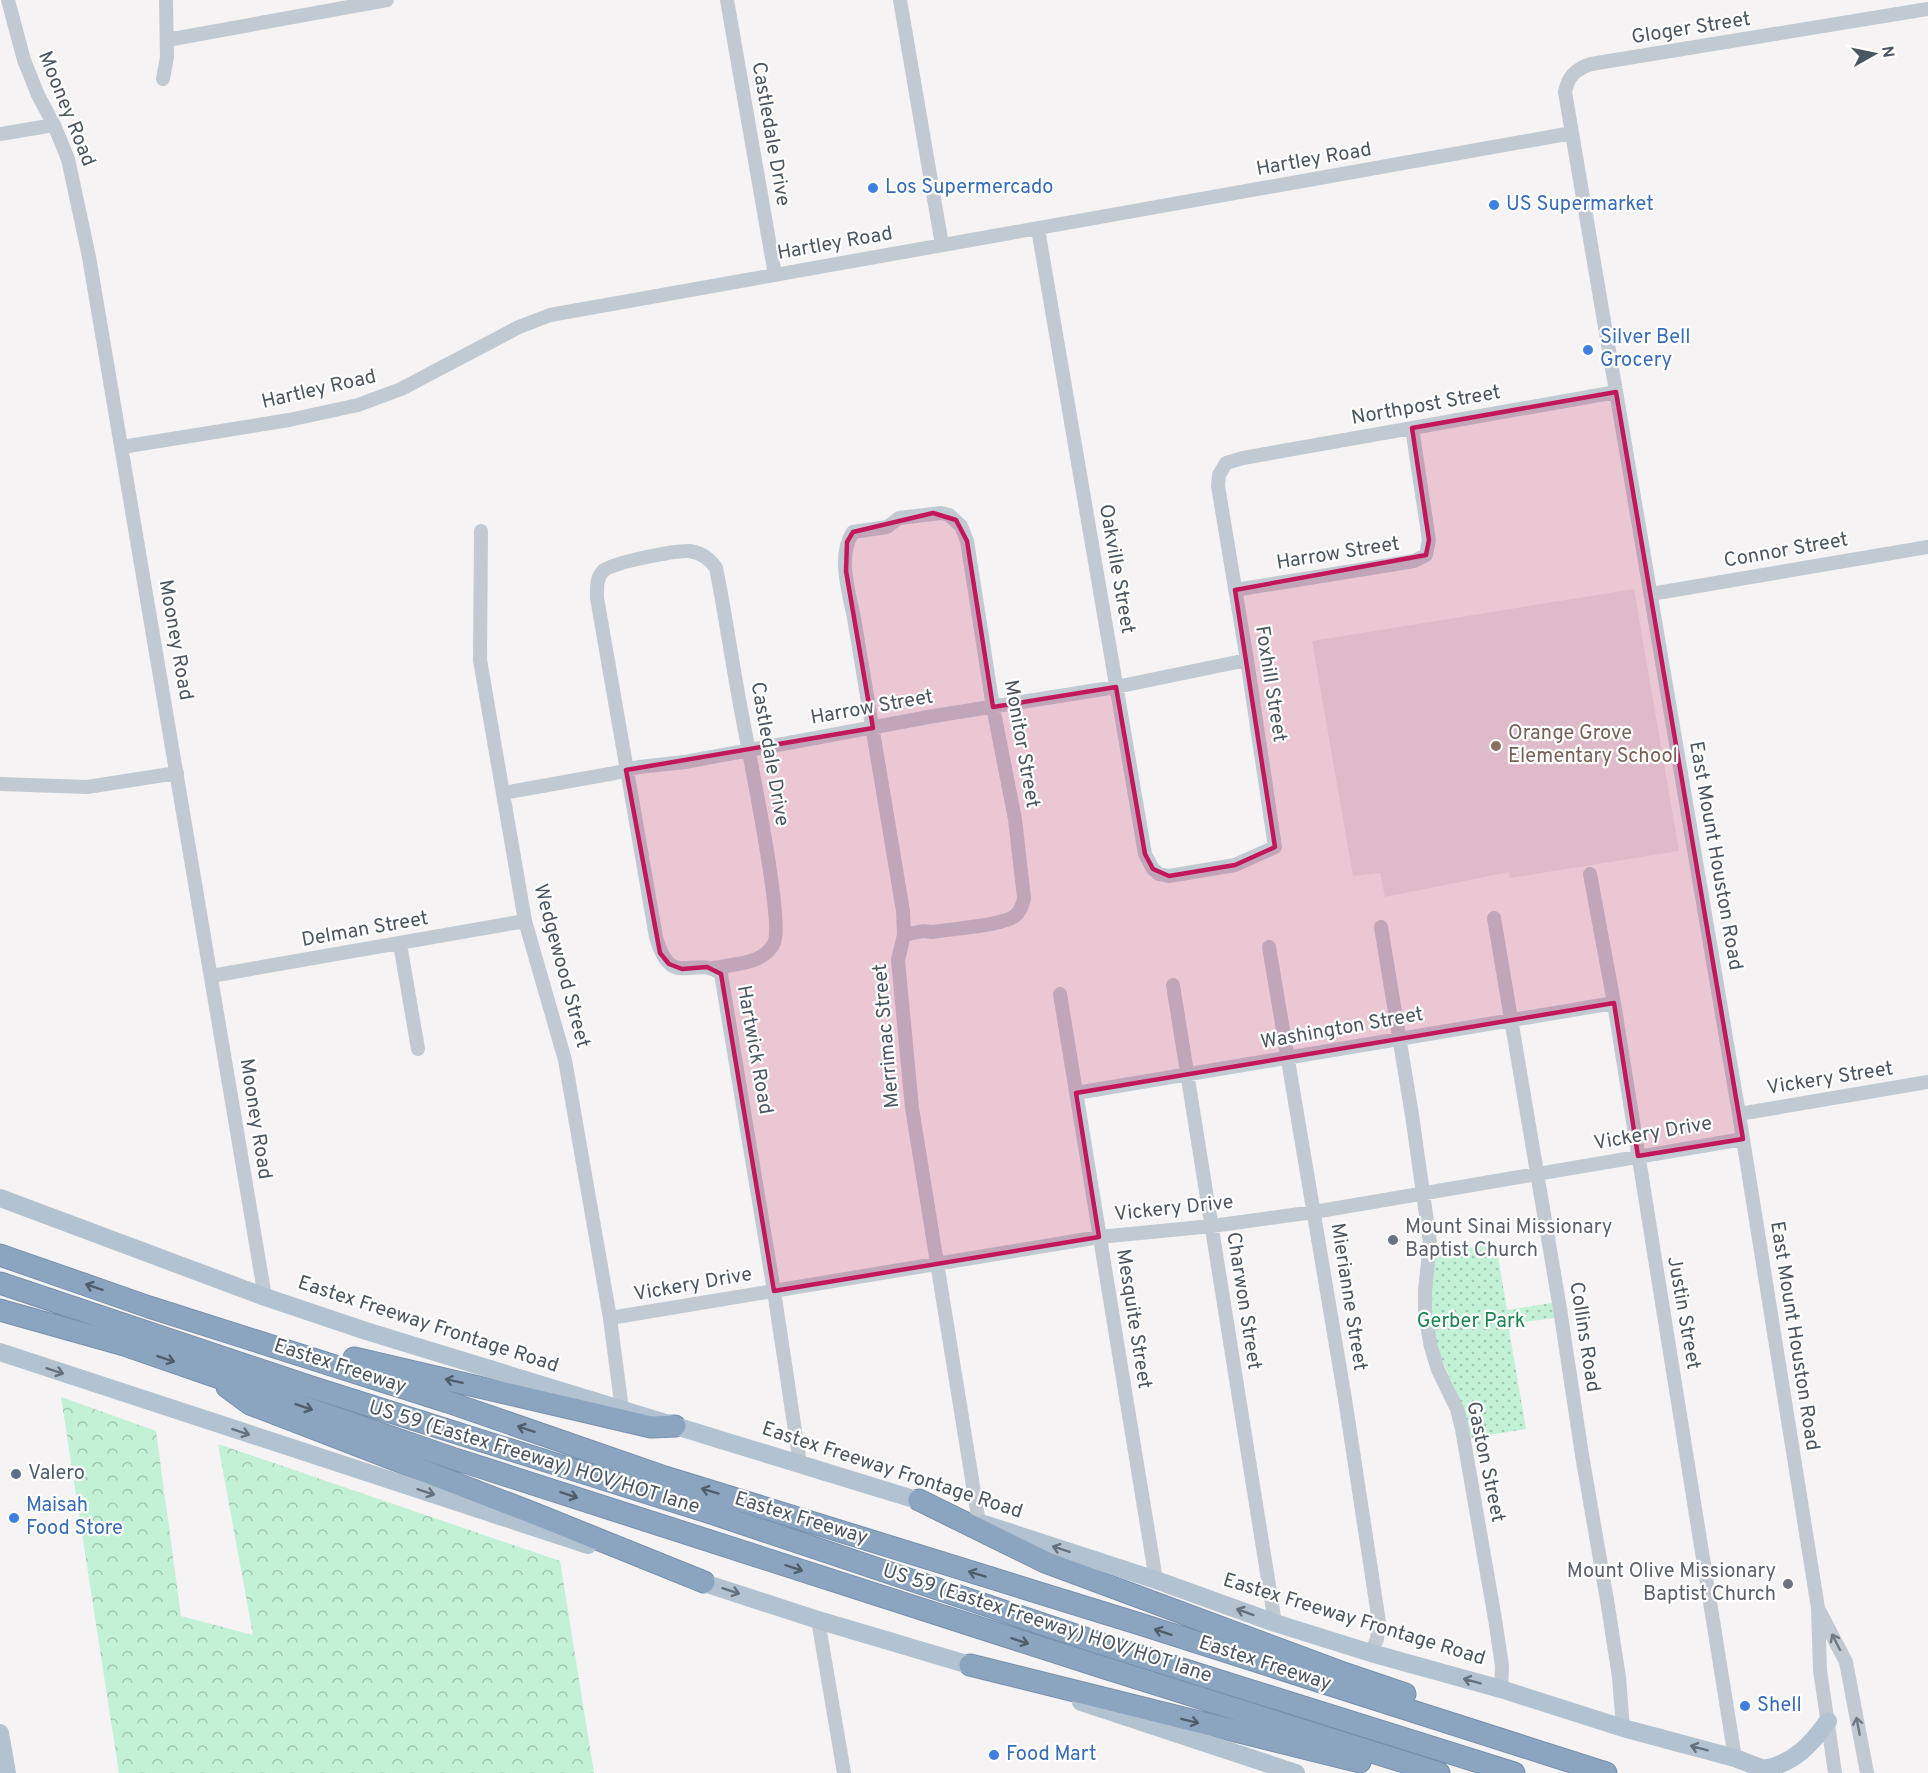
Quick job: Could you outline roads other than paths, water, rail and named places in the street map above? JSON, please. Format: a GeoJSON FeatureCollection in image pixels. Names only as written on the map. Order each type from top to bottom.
{"type":"FeatureCollection","features":[{"type":"Feature","properties":{"kind":"highway","name":"Eastex Freeway"},"geometry":{"type":"LineString","coordinates":[[0,1255],[149,1307],[448,1402],[665,1477],[1132,1622],[1606,1773]]}},
{"type":"Feature","properties":{"kind":"highway","name":"US 59 (Eastex Freeway) HOV/HOT lane"},"geometry":{"type":"LineString","coordinates":[[0,1283],[311,1387],[711,1513],[1110,1646],[1514,1773]]}},
{"type":"Feature","properties":{"kind":"highway"},"geometry":{"type":"LineString","coordinates":[[149,1307],[399,1369],[651,1426],[675,1426]]}},
{"type":"Feature","properties":{"kind":"highway"},"geometry":{"type":"LineString","coordinates":[[3,1311],[124,1345],[452,1458],[1439,1773]]}},
{"type":"Feature","properties":{"kind":"highway"},"geometry":{"type":"LineString","coordinates":[[209,1374],[249,1404],[538,1515],[704,1582]]}},
{"type":"Feature","properties":{"kind":"highway"},"geometry":{"type":"LineString","coordinates":[[919,1500],[1045,1562],[1346,1674],[1510,1729],[1539,1752]]}},
{"type":"Feature","properties":{"kind":"highway"},"geometry":{"type":"LineString","coordinates":[[970,1665],[1403,1773]]}},
{"type":"Feature","properties":{"kind":"main road","name":"Eastex Freeway Frontage Road"},"geometry":{"type":"LineString","coordinates":[[0,1198],[265,1297],[366,1331],[919,1500],[979,1523],[1156,1580],[1275,1623],[1371,1653],[1501,1689],[1623,1728],[1735,1758],[1769,1771]]}},
{"type":"Feature","properties":{"kind":"main road"},"geometry":{"type":"LineString","coordinates":[[5,1359],[818,1620],[970,1665],[1264,1768],[1296,1773]]}},
{"type":"Feature","properties":{"kind":"main road"},"geometry":{"type":"LineString","coordinates":[[1769,1771],[1797,1756],[1814,1742],[1828,1721]]}},
{"type":"Feature","properties":{"kind":"main road"},"geometry":{"type":"LineString","coordinates":[[0,1733],[7,1773]]}},
{"type":"Feature","properties":{"kind":"street","name":"Mooney Road"},"geometry":{"type":"LineString","coordinates":[[8,0],[24,60],[68,159],[76,189],[122,447],[265,1297]]}},
{"type":"Feature","properties":{"kind":"street"},"geometry":{"type":"LineString","coordinates":[[163,79],[167,57],[166,0]]}},
{"type":"Feature","properties":{"kind":"street"},"geometry":{"type":"LineString","coordinates":[[308,0],[310,15]]}},
{"type":"Feature","properties":{"kind":"street"},"geometry":{"type":"LineString","coordinates":[[167,40],[387,0]]}},
{"type":"Feature","properties":{"kind":"street","name":"Castledale Drive"},"geometry":{"type":"LineString","coordinates":[[727,0],[775,274]]}},
{"type":"Feature","properties":{"kind":"street"},"geometry":{"type":"LineString","coordinates":[[900,0],[942,245]]}},
{"type":"Feature","properties":{"kind":"street","name":"Gloger Street"},"geometry":{"type":"LineString","coordinates":[[1570,76],[1591,64],[1928,9]]}},
{"type":"Feature","properties":{"kind":"street","name":"East Mount Houston Road"},"geometry":{"type":"LineString","coordinates":[[1570,76],[1565,92],[1739,1114],[1818,1608],[1822,1683],[1836,1773]]}},
{"type":"Feature","properties":{"kind":"street"},"geometry":{"type":"LineString","coordinates":[[0,134],[54,125]]}},
{"type":"Feature","properties":{"kind":"street","name":"Hartley Road"},"geometry":{"type":"LineString","coordinates":[[122,447],[289,420],[358,405],[401,389],[535,320],[592,306],[1572,133]]}},
{"type":"Feature","properties":{"kind":"street","name":"Oakville Street"},"geometry":{"type":"LineString","coordinates":[[1038,229],[1145,854],[1148,863],[1159,874],[1169,876],[1196,872]]}},
{"type":"Feature","properties":{"kind":"street","name":"Northpost Street"},"geometry":{"type":"LineString","coordinates":[[1243,458],[1616,392]]}},
{"type":"Feature","properties":{"kind":"street","name":"Harrow Street"},"geometry":{"type":"LineString","coordinates":[[1235,590],[1414,561],[1426,555],[1429,540],[1412,428]]}},
{"type":"Feature","properties":{"kind":"street","name":"Foxhill Street"},"geometry":{"type":"LineString","coordinates":[[1196,872],[1235,865],[1275,847],[1218,486],[1219,475],[1226,463],[1243,458]]}},
{"type":"Feature","properties":{"kind":"street","name":"Monitor Street"},"geometry":{"type":"LineString","coordinates":[[904,935],[1003,922],[1015,916],[1022,905],[1024,888],[965,533],[956,520],[941,513],[905,517]]}},
{"type":"Feature","properties":{"kind":"street","name":"Merrimac Street"},"geometry":{"type":"LineString","coordinates":[[905,517],[898,518],[887,527],[853,532],[847,542],[846,571],[898,877],[904,935],[898,960],[912,1108],[979,1523]]}},
{"type":"Feature","properties":{"kind":"street","name":"Wedgewood Street"},"geometry":{"type":"LineString","coordinates":[[481,531],[480,660],[525,921],[565,1060],[610,1318],[621,1410]]}},
{"type":"Feature","properties":{"kind":"street","name":"Connor Street"},"geometry":{"type":"LineString","coordinates":[[1651,594],[1928,547]]}},
{"type":"Feature","properties":{"kind":"street","name":"Castledale Drive"},"geometry":{"type":"LineString","coordinates":[[659,556],[688,551],[710,559],[716,568],[764,836],[777,935],[775,942],[768,953],[757,959],[714,968]]}},
{"type":"Feature","properties":{"kind":"street","name":"Hartwick Road"},"geometry":{"type":"LineString","coordinates":[[659,556],[622,562],[603,571],[597,585],[599,614],[660,953],[669,964],[682,969],[714,968],[721,974],[774,1291],[800,1464]]}},
{"type":"Feature","properties":{"kind":"street","name":"Harrow Street"},"geometry":{"type":"LineString","coordinates":[[503,793],[1116,687],[1247,660]]}},
{"type":"Feature","properties":{"kind":"street"},"geometry":{"type":"LineString","coordinates":[[0,784],[87,787],[177,773]]}},
{"type":"Feature","properties":{"kind":"street","name":"Justin Street"},"geometry":{"type":"LineString","coordinates":[[1590,874],[1614,1003],[1735,1758]]}},
{"type":"Feature","properties":{"kind":"street","name":"Collins Road"},"geometry":{"type":"LineString","coordinates":[[1494,918],[1608,1600],[1619,1677],[1623,1728]]}},
{"type":"Feature","properties":{"kind":"street","name":"Delman Street"},"geometry":{"type":"LineString","coordinates":[[211,976],[525,921]]}},
{"type":"Feature","properties":{"kind":"street","name":"Gaston Street"},"geometry":{"type":"LineString","coordinates":[[1381,927],[1430,1244],[1425,1314],[1433,1355],[1457,1409],[1462,1429],[1499,1643],[1502,1666],[1501,1689]]}},
{"type":"Feature","properties":{"kind":"street"},"geometry":{"type":"LineString","coordinates":[[400,944],[418,1049]]}},
{"type":"Feature","properties":{"kind":"street","name":"Mierianne Street"},"geometry":{"type":"LineString","coordinates":[[1269,948],[1314,1212],[1379,1622],[1377,1639],[1371,1653]]}},
{"type":"Feature","properties":{"kind":"street","name":"Charwon Street"},"geometry":{"type":"LineString","coordinates":[[1173,985],[1275,1623]]}},
{"type":"Feature","properties":{"kind":"street","name":"Mesquite Street"},"geometry":{"type":"LineString","coordinates":[[1060,994],[1156,1580]]}},
{"type":"Feature","properties":{"kind":"street","name":"Washington Street"},"geometry":{"type":"LineString","coordinates":[[1076,1093],[1614,1003]]}},
{"type":"Feature","properties":{"kind":"street","name":"Vickery Street"},"geometry":{"type":"LineString","coordinates":[[1739,1114],[1928,1082]]}},
{"type":"Feature","properties":{"kind":"street","name":"Vickery Drive"},"geometry":{"type":"LineString","coordinates":[[610,1318],[1100,1237],[1212,1226],[1314,1212],[1743,1139]]}},
{"type":"Feature","properties":{"kind":"street","name":"East Mount Houston Road"},"geometry":{"type":"LineString","coordinates":[[1818,1608],[1846,1662],[1867,1773]]}},
{"type":"Feature","properties":{"kind":"street"},"geometry":{"type":"LineString","coordinates":[[818,1620],[844,1773]]}},
{"type":"Feature","properties":{"kind":"street"},"geometry":{"type":"LineString","coordinates":[[1822,1683],[1849,1678]]}},
{"type":"Feature","properties":{"kind":"place","name":"Los Supermercado"},"geometry":{"type":"Point","coordinates":[873,188]}},
{"type":"Feature","properties":{"kind":"place","name":"US Supermarket"},"geometry":{"type":"Point","coordinates":[1494,205]}},
{"type":"Feature","properties":{"kind":"place","name":"Silver Bell Grocery"},"geometry":{"type":"Point","coordinates":[1588,350]}},
{"type":"Feature","properties":{"kind":"place","name":"Orange Grove Elementary School"},"geometry":{"type":"Point","coordinates":[1496,746]}},
{"type":"Feature","properties":{"kind":"place","name":"Mount Sinai Missionary Baptist Church"},"geometry":{"type":"Point","coordinates":[1393,1240]}},
{"type":"Feature","properties":{"kind":"place","name":"Valero"},"geometry":{"type":"Point","coordinates":[16,1474]}},
{"type":"Feature","properties":{"kind":"place","name":"Maisah Food Store"},"geometry":{"type":"Point","coordinates":[14,1518]}},
{"type":"Feature","properties":{"kind":"place","name":"Mount Olive Missionary Baptist Church"},"geometry":{"type":"Point","coordinates":[1788,1584]}},
{"type":"Feature","properties":{"kind":"place","name":"Shell"},"geometry":{"type":"Point","coordinates":[1745,1706]}},
{"type":"Feature","properties":{"kind":"place","name":"Food Mart"},"geometry":{"type":"Point","coordinates":[994,1755]}},
{"type":"Feature","properties":{"kind":"park label","name":"Gerber Park"},"geometry":{"type":"Point","coordinates":[1471,1322]}}]}
